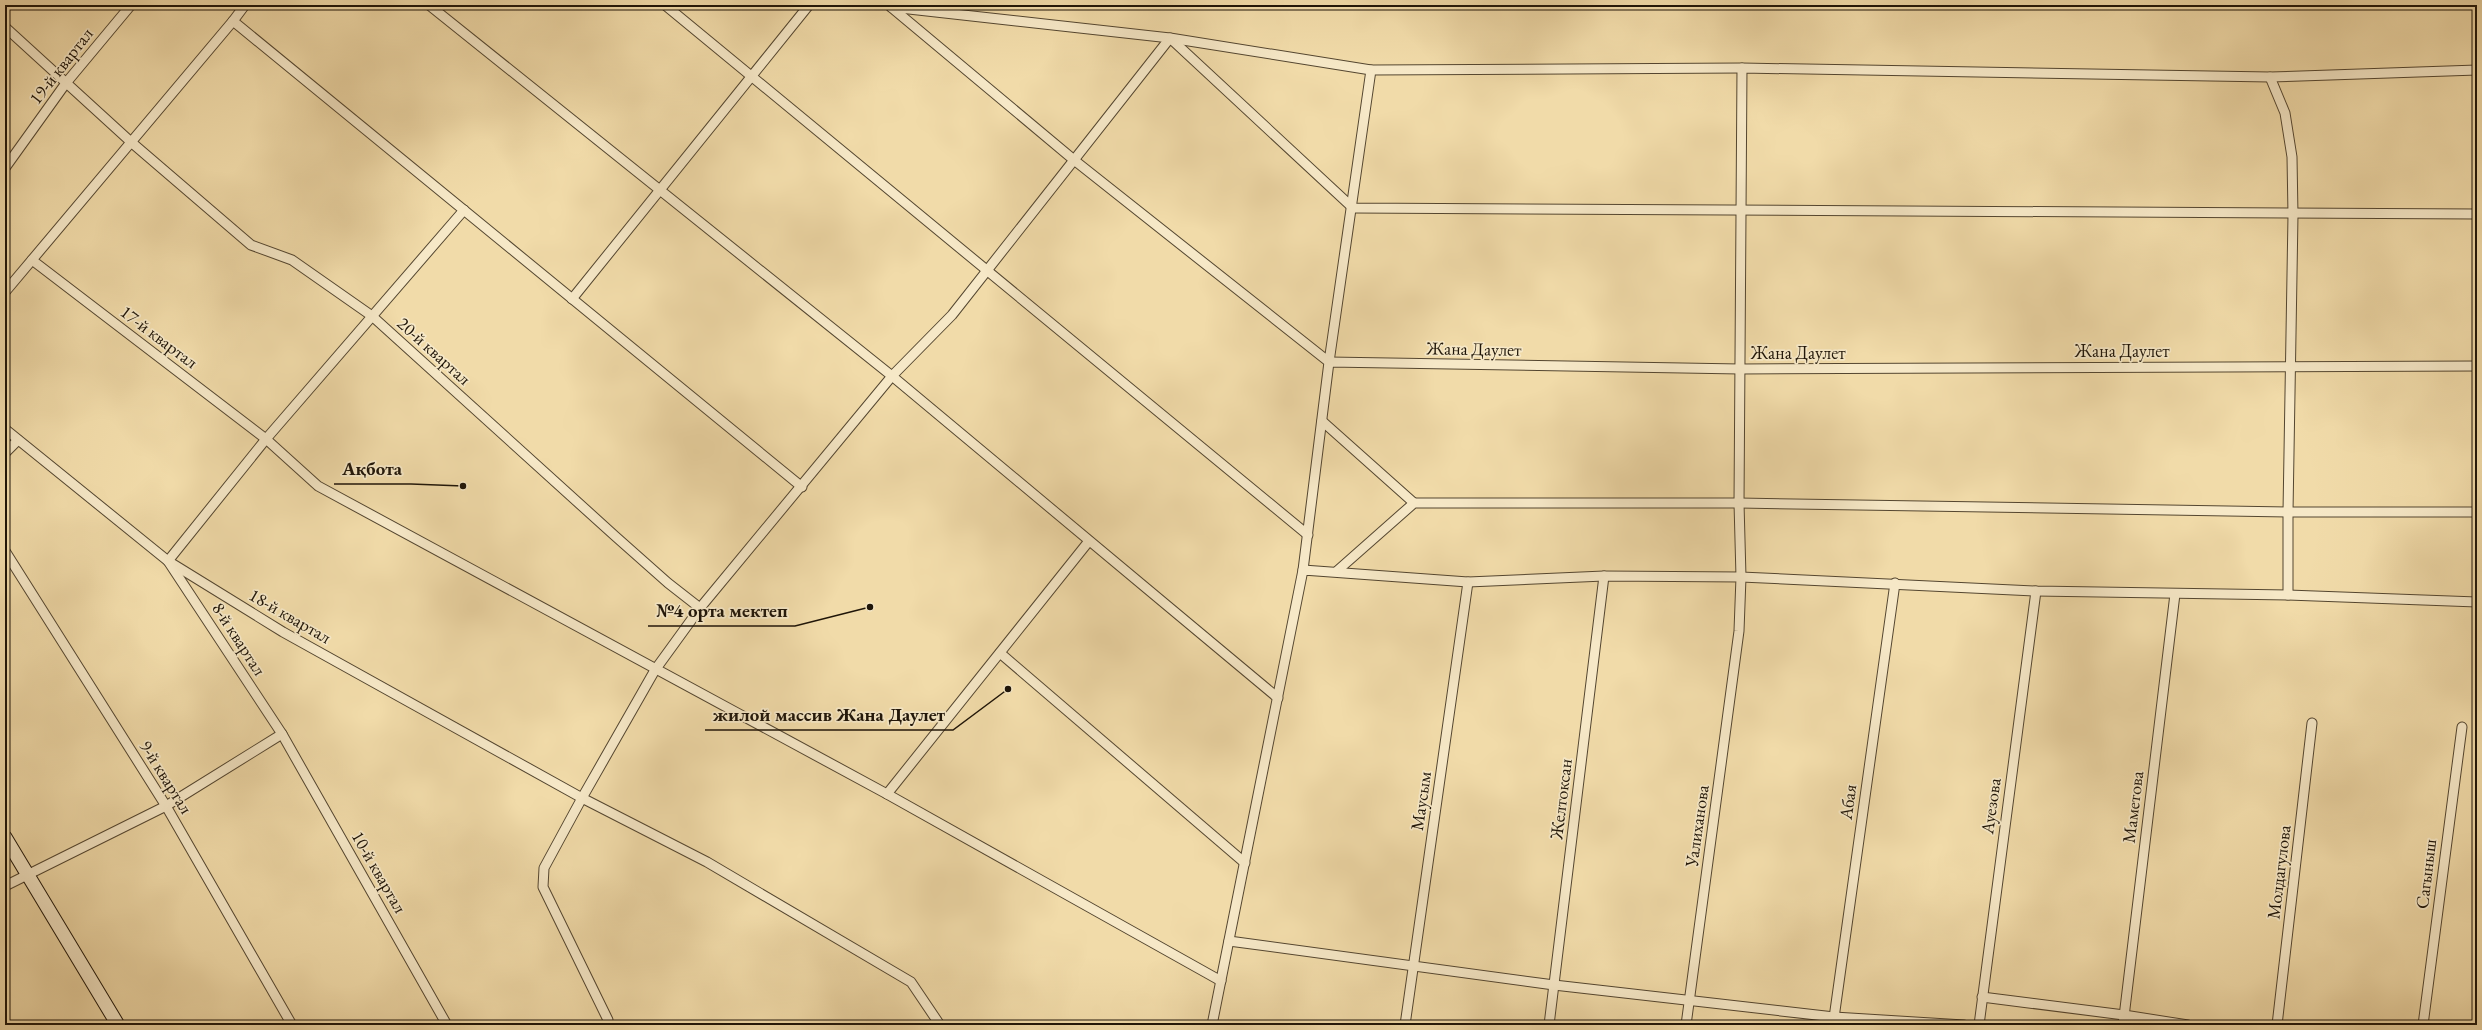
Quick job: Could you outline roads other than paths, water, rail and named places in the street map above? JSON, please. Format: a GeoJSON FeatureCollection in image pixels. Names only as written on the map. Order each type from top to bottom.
{"type":"FeatureCollection","features":[{"type":"Feature","properties":{"kind":"street","name":"19-й квартал"},"geometry":{"type":"LineString","coordinates":[[5,168],[66,83],[131,5]]}},
{"type":"Feature","properties":{"kind":"street"},"geometry":{"type":"LineString","coordinates":[[5,292],[132,142],[245,5]]}},
{"type":"Feature","properties":{"kind":"street"},"geometry":{"type":"LineString","coordinates":[[429,5],[892,376],[1278,698]]}},
{"type":"Feature","properties":{"kind":"street"},"geometry":{"type":"LineString","coordinates":[[665,5],[1308,535]]}},
{"type":"Feature","properties":{"kind":"street"},"geometry":{"type":"LineString","coordinates":[[572,299],[659,189],[809,5]]}},
{"type":"Feature","properties":{"kind":"street"},"geometry":{"type":"LineString","coordinates":[[889,6],[1170,38],[1371,70],[1742,68],[2270,77],[2477,70]]}},
{"type":"Feature","properties":{"kind":"street"},"geometry":{"type":"LineString","coordinates":[[889,6],[1074,160],[1329,362]]}},
{"type":"Feature","properties":{"kind":"street"},"geometry":{"type":"LineString","coordinates":[[233,21],[802,487]]}},
{"type":"Feature","properties":{"kind":"street","name":"20-й квартал"},"geometry":{"type":"LineString","coordinates":[[5,28],[132,142],[251,245],[292,260],[372,316],[615,536],[668,583],[700,608]]}},
{"type":"Feature","properties":{"kind":"street"},"geometry":{"type":"LineString","coordinates":[[608,1025],[608,1020],[543,887],[544,868],[582,798],[655,670],[700,608],[802,487],[892,376],[952,315],[1170,38]]}},
{"type":"Feature","properties":{"kind":"street"},"geometry":{"type":"LineString","coordinates":[[1170,38],[1353,208],[2477,214]]}},
{"type":"Feature","properties":{"kind":"street","name":"Уалиханова"},"geometry":{"type":"LineString","coordinates":[[1686,1025],[1739,631],[1741,577],[1739,503],[1742,68]]}},
{"type":"Feature","properties":{"kind":"street"},"geometry":{"type":"LineString","coordinates":[[1212,1025],[1303,570],[1329,362],[1353,208],[1371,70]]}},
{"type":"Feature","properties":{"kind":"street"},"geometry":{"type":"LineString","coordinates":[[2270,77],[2285,113],[2290,134],[2293,214],[2288,595]]}},
{"type":"Feature","properties":{"kind":"street"},"geometry":{"type":"LineString","coordinates":[[168,561],[266,439],[464,210]]}},
{"type":"Feature","properties":{"kind":"street","name":"17-й квартал"},"geometry":{"type":"LineString","coordinates":[[32,260],[266,439],[318,486],[655,670],[887,794],[1221,981]]}},
{"type":"Feature","properties":{"kind":"street","name":"Жана Даулет"},"geometry":{"type":"LineString","coordinates":[[1329,362],[1740,369],[2477,366]]}},
{"type":"Feature","properties":{"kind":"street"},"geometry":{"type":"LineString","coordinates":[[1322,420],[1414,503]]}},
{"type":"Feature","properties":{"kind":"street","name":"18-й квартал"},"geometry":{"type":"LineString","coordinates":[[5,429],[168,561],[283,632],[582,798],[707,862],[911,982],[940,1025]]}},
{"type":"Feature","properties":{"kind":"street"},"geometry":{"type":"LineString","coordinates":[[5,453],[18,440]]}},
{"type":"Feature","properties":{"kind":"street"},"geometry":{"type":"LineString","coordinates":[[1337,571],[1414,503],[1739,503],[2288,512],[2477,512]]}},
{"type":"Feature","properties":{"kind":"street"},"geometry":{"type":"LineString","coordinates":[[887,794],[1089,541]]}},
{"type":"Feature","properties":{"kind":"street","name":"9-й квартал"},"geometry":{"type":"LineString","coordinates":[[5,551],[166,806],[292,1025]]}},
{"type":"Feature","properties":{"kind":"street","name":"8-й квартал"},"geometry":{"type":"LineString","coordinates":[[168,561],[282,734]]}},
{"type":"Feature","properties":{"kind":"street"},"geometry":{"type":"LineString","coordinates":[[1303,570],[1337,571],[1468,582],[1604,576],[1741,577],[1895,583],[2036,591],[2288,595],[2477,602]]}},
{"type":"Feature","properties":{"kind":"street","name":"Желтоксан"},"geometry":{"type":"LineString","coordinates":[[1549,1025],[1604,576]]}},
{"type":"Feature","properties":{"kind":"street","name":"Маусым"},"geometry":{"type":"LineString","coordinates":[[1405,1025],[1468,582]]}},
{"type":"Feature","properties":{"kind":"street","name":"Абая"},"geometry":{"type":"LineString","coordinates":[[1834,1021],[1895,583]]}},
{"type":"Feature","properties":{"kind":"street","name":"Ауезова"},"geometry":{"type":"LineString","coordinates":[[1978,1025],[2036,591]]}},
{"type":"Feature","properties":{"kind":"street","name":"Маметова"},"geometry":{"type":"LineString","coordinates":[[2123,1025],[2175,594]]}},
{"type":"Feature","properties":{"kind":"street"},"geometry":{"type":"LineString","coordinates":[[1000,653],[1245,863]]}},
{"type":"Feature","properties":{"kind":"street","name":"Молдагулова"},"geometry":{"type":"LineString","coordinates":[[2277,1025],[2312,723]]}},
{"type":"Feature","properties":{"kind":"street","name":"Сагыныш"},"geometry":{"type":"LineString","coordinates":[[2423,1025],[2462,726]]}},
{"type":"Feature","properties":{"kind":"street"},"geometry":{"type":"LineString","coordinates":[[5,886],[166,806],[282,734]]}},
{"type":"Feature","properties":{"kind":"street","name":"10-й квартал"},"geometry":{"type":"LineString","coordinates":[[282,734],[447,1025]]}},
{"type":"Feature","properties":{"kind":"street"},"geometry":{"type":"LineString","coordinates":[[5,837],[118,1025]]}},
{"type":"Feature","properties":{"kind":"street"},"geometry":{"type":"LineString","coordinates":[[1229,941],[1554,985],[1690,1000],[1834,1021],[1964,1025]]}},
{"type":"Feature","properties":{"kind":"street"},"geometry":{"type":"LineString","coordinates":[[1982,997],[2124,1014],[2188,1025]]}},
{"type":"Feature","properties":{"kind":"place","name":"Ақбота"},"geometry":{"type":"Point","coordinates":[463,486]}},
{"type":"Feature","properties":{"kind":"place","name":"№4 орта мектеп"},"geometry":{"type":"Point","coordinates":[870,607]}},
{"type":"Feature","properties":{"kind":"place","name":"жилой массив Жана Даулет"},"geometry":{"type":"Point","coordinates":[1008,689]}}]}
